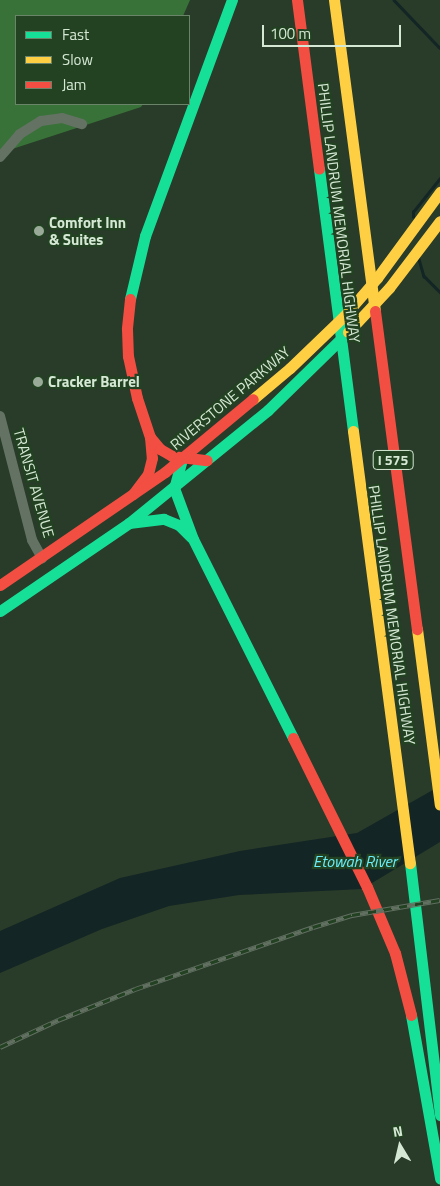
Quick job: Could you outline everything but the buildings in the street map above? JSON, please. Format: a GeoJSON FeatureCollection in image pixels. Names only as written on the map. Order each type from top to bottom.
{"type":"FeatureCollection","features":[{"type":"Feature","properties":{"kind":"main road"},"geometry":{"type":"LineString","coordinates":[[133,494],[144,481],[151,466],[150,437],[137,398],[128,356],[127,317],[131,287],[145,236],[232,0]]}},
{"type":"Feature","properties":{"kind":"main road","name":"PHILLIP LANDRUM MEMORIAL HIGHWAY"},"geometry":{"type":"LineString","coordinates":[[297,0],[440,1115]]}},
{"type":"Feature","properties":{"kind":"main road","name":"PHILLIP LANDRUM MEMORIAL HIGHWAY"},"geometry":{"type":"LineString","coordinates":[[334,0],[418,649],[440,804]]}},
{"type":"Feature","properties":{"kind":"main road","name":"RIVERSTONE PARKWAY"},"geometry":{"type":"LineString","coordinates":[[0,585],[42,558],[182,459],[290,368],[344,316],[377,278],[440,192]]}},
{"type":"Feature","properties":{"kind":"main road"},"geometry":{"type":"LineString","coordinates":[[0,611],[129,523],[174,488],[302,378],[354,327],[440,222]]}},
{"type":"Feature","properties":{"kind":"main road"},"geometry":{"type":"LineString","coordinates":[[150,437],[165,453],[182,459],[207,460]]}},
{"type":"Feature","properties":{"kind":"main road"},"geometry":{"type":"LineString","coordinates":[[182,459],[174,488],[193,539],[367,887],[395,953],[411,1012],[440,1178]]}},
{"type":"Feature","properties":{"kind":"main road"},"geometry":{"type":"LineString","coordinates":[[129,523],[164,519],[179,525],[193,539]]}},
{"type":"Feature","properties":{"kind":"street"},"geometry":{"type":"LineString","coordinates":[[0,157],[20,134],[41,121],[62,118],[82,124]]}},
{"type":"Feature","properties":{"kind":"street","name":"TRANSIT AVENUE"},"geometry":{"type":"LineString","coordinates":[[0,416],[32,540],[42,558]]}},
{"type":"Feature","properties":{"kind":"green space"},"geometry":{"type":"Polygon","coordinates":[[[0,0],[190,0],[183,15],[15,15],[15,105],[142,105],[0,153],[0,0]]]}},
{"type":"Feature","properties":{"kind":"water","name":"Etowah River"},"geometry":{"type":"Polygon","coordinates":[[[440,786],[440,842],[362,889],[239,895],[169,906],[102,929],[0,973],[0,931],[120,878],[240,851],[357,833],[440,786]]]}},
{"type":"Feature","properties":{"kind":"waterway"},"geometry":{"type":"LineString","coordinates":[[394,0],[440,48]]}},
{"type":"Feature","properties":{"kind":"waterway"},"geometry":{"type":"LineString","coordinates":[[413,217],[413,212],[440,178]]}},
{"type":"Feature","properties":{"kind":"waterway"},"geometry":{"type":"LineString","coordinates":[[419,259],[424,276],[440,292]]}},
{"type":"Feature","properties":{"kind":"railway"},"geometry":{"type":"LineString","coordinates":[[0,1047],[58,1020],[135,989],[313,927],[352,915],[440,900]]}},
{"type":"Feature","properties":{"kind":"traffic: fast"},"geometry":{"type":"LineString","coordinates":[[130,299],[145,236],[232,0]]}},
{"type":"Feature","properties":{"kind":"traffic: fast"},"geometry":{"type":"LineString","coordinates":[[319,169],[353,431]]}},
{"type":"Feature","properties":{"kind":"traffic: fast"},"geometry":{"type":"LineString","coordinates":[[0,611],[129,523],[268,410],[348,332]]}},
{"type":"Feature","properties":{"kind":"traffic: fast"},"geometry":{"type":"LineString","coordinates":[[182,459],[174,488],[193,539],[293,738]]}},
{"type":"Feature","properties":{"kind":"traffic: fast"},"geometry":{"type":"LineString","coordinates":[[129,523],[164,519],[179,525],[191,537]]}},
{"type":"Feature","properties":{"kind":"traffic: fast"},"geometry":{"type":"LineString","coordinates":[[410,863],[440,1115]]}},
{"type":"Feature","properties":{"kind":"traffic: fast"},"geometry":{"type":"LineString","coordinates":[[411,1015],[440,1178]]}},
{"type":"Feature","properties":{"kind":"traffic: slow"},"geometry":{"type":"LineString","coordinates":[[334,0],[375,311]]}},
{"type":"Feature","properties":{"kind":"traffic: slow"},"geometry":{"type":"LineString","coordinates":[[253,399],[290,368],[344,316],[377,278],[440,192]]}},
{"type":"Feature","properties":{"kind":"traffic: slow"},"geometry":{"type":"LineString","coordinates":[[348,332],[389,288],[440,221]]}},
{"type":"Feature","properties":{"kind":"traffic: slow"},"geometry":{"type":"LineString","coordinates":[[353,431],[410,863]]}},
{"type":"Feature","properties":{"kind":"traffic: slow"},"geometry":{"type":"LineString","coordinates":[[417,629],[440,805]]}},
{"type":"Feature","properties":{"kind":"traffic: jam"},"geometry":{"type":"LineString","coordinates":[[297,0],[319,169]]}},
{"type":"Feature","properties":{"kind":"traffic: jam"},"geometry":{"type":"LineString","coordinates":[[130,299],[127,329],[128,356],[137,398],[150,437],[152,458],[148,474],[133,494]]}},
{"type":"Feature","properties":{"kind":"traffic: jam"},"geometry":{"type":"LineString","coordinates":[[375,311],[417,629]]}},
{"type":"Feature","properties":{"kind":"traffic: jam"},"geometry":{"type":"LineString","coordinates":[[0,585],[165,472],[253,399]]}},
{"type":"Feature","properties":{"kind":"traffic: jam"},"geometry":{"type":"LineString","coordinates":[[150,437],[160,449],[172,456],[207,460]]}},
{"type":"Feature","properties":{"kind":"traffic: jam"},"geometry":{"type":"LineString","coordinates":[[293,738],[367,887],[395,953],[411,1015]]}},
{"type":"Feature","properties":{"kind":"place","name":"Comfort Inn & Suites"},"geometry":{"type":"Point","coordinates":[39,231]}},
{"type":"Feature","properties":{"kind":"place","name":"Cracker Barrel"},"geometry":{"type":"Point","coordinates":[38,382]}}]}
